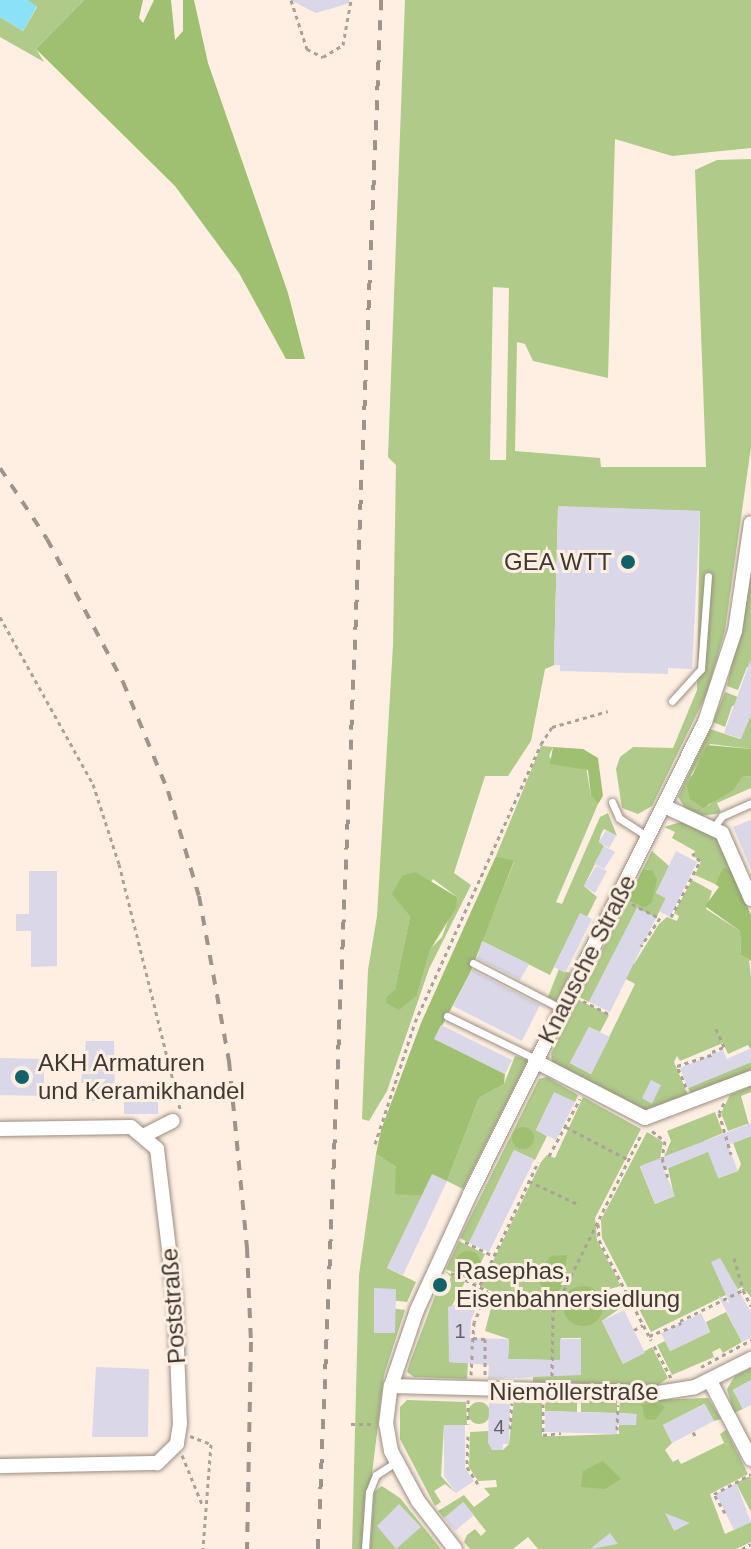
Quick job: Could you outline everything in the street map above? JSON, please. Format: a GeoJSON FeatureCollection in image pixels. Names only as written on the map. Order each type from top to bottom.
{"type":"FeatureCollection","features":[{"type":"Feature","properties":{"kind":"street","name":"Knausche Straße"},"geometry":{"type":"LineString","coordinates":[[386,1424],[391,1386],[436,1266],[705,722],[728,660],[751,523]]}},
{"type":"Feature","properties":{"kind":"street"},"geometry":{"type":"LineString","coordinates":[[664,806],[713,828],[726,839],[750,896]]}},
{"type":"Feature","properties":{"kind":"street"},"geometry":{"type":"LineString","coordinates":[[536,1060],[645,1118],[751,1078]]}},
{"type":"Feature","properties":{"kind":"street"},"geometry":{"type":"LineString","coordinates":[[0,1129],[131,1127],[145,1135],[173,1121]]}},
{"type":"Feature","properties":{"kind":"street","name":"Poststraße"},"geometry":{"type":"LineString","coordinates":[[145,1135],[157,1149],[175,1301],[178,1438]]}},
{"type":"Feature","properties":{"kind":"street","name":"Niemöllerstraße"},"geometry":{"type":"LineString","coordinates":[[391,1386],[469,1385],[485,1391],[512,1392],[675,1392],[710,1381],[751,1359]]}},
{"type":"Feature","properties":{"kind":"street"},"geometry":{"type":"LineString","coordinates":[[710,1381],[751,1459]]}},
{"type":"Feature","properties":{"kind":"street"},"geometry":{"type":"LineString","coordinates":[[386,1424],[396,1462],[418,1501],[455,1549]]}},
{"type":"Feature","properties":{"kind":"street"},"geometry":{"type":"LineString","coordinates":[[0,1466],[157,1463],[178,1438]]}},
{"type":"Feature","properties":{"kind":"lane"},"geometry":{"type":"LineString","coordinates":[[672,701],[701,669],[708,576]]}},
{"type":"Feature","properties":{"kind":"lane"},"geometry":{"type":"LineString","coordinates":[[612,802],[619,818],[648,837]]}},
{"type":"Feature","properties":{"kind":"lane"},"geometry":{"type":"LineString","coordinates":[[713,828],[722,816],[751,803]]}},
{"type":"Feature","properties":{"kind":"lane"},"geometry":{"type":"LineString","coordinates":[[473,963],[562,1009]]}},
{"type":"Feature","properties":{"kind":"lane"},"geometry":{"type":"LineString","coordinates":[[447,1016],[536,1060]]}},
{"type":"Feature","properties":{"kind":"lane"},"geometry":{"type":"LineString","coordinates":[[365,1549],[369,1492],[376,1475],[396,1462]]}},
{"type":"Feature","properties":{"kind":"path"},"geometry":{"type":"LineString","coordinates":[[291,0],[307,49],[323,57],[336,54],[343,45],[351,0]]}},
{"type":"Feature","properties":{"kind":"path"},"geometry":{"type":"LineString","coordinates":[[0,617],[78,751],[119,864],[180,1100],[173,1121]]}},
{"type":"Feature","properties":{"kind":"path"},"geometry":{"type":"LineString","coordinates":[[375,1144],[415,1022],[541,744],[552,727],[608,711]]}},
{"type":"Feature","properties":{"kind":"path"},"geometry":{"type":"LineString","coordinates":[[671,917],[700,861],[692,853]]}},
{"type":"Feature","properties":{"kind":"path"},"geometry":{"type":"LineString","coordinates":[[618,897],[660,918],[641,946]]}},
{"type":"Feature","properties":{"kind":"path"},"geometry":{"type":"LineString","coordinates":[[569,994],[609,1014]]}},
{"type":"Feature","properties":{"kind":"path"},"geometry":{"type":"LineString","coordinates":[[692,1102],[677,1066],[724,1047],[716,1029]]}},
{"type":"Feature","properties":{"kind":"path"},"geometry":{"type":"LineString","coordinates":[[549,1156],[585,1088]]}},
{"type":"Feature","properties":{"kind":"path"},"geometry":{"type":"LineString","coordinates":[[719,1113],[731,1154]]}},
{"type":"Feature","properties":{"kind":"path"},"geometry":{"type":"LineString","coordinates":[[566,1127],[629,1160]]}},
{"type":"Feature","properties":{"kind":"path"},"geometry":{"type":"LineString","coordinates":[[561,1433],[543,1435],[553,1312],[644,1129],[665,1141],[662,1158],[668,1178]]}},
{"type":"Feature","properties":{"kind":"path"},"geometry":{"type":"LineString","coordinates":[[479,1287],[500,1235],[538,1162]]}},
{"type":"Feature","properties":{"kind":"path"},"geometry":{"type":"LineString","coordinates":[[528,1181],[580,1205]]}},
{"type":"Feature","properties":{"kind":"path"},"geometry":{"type":"LineString","coordinates":[[598,1220],[599,1240],[650,1338],[743,1290]]}},
{"type":"Feature","properties":{"kind":"path"},"geometry":{"type":"LineString","coordinates":[[450,1236],[494,1256]]}},
{"type":"Feature","properties":{"kind":"path"},"geometry":{"type":"LineString","coordinates":[[734,1258],[751,1306]]}},
{"type":"Feature","properties":{"kind":"path"},"geometry":{"type":"LineString","coordinates":[[436,1266],[488,1291],[474,1322],[472,1349]]}},
{"type":"Feature","properties":{"kind":"path"},"geometry":{"type":"LineString","coordinates":[[634,1330],[643,1325]]}},
{"type":"Feature","properties":{"kind":"path"},"geometry":{"type":"LineString","coordinates":[[473,1338],[485,1339],[485,1391]]}},
{"type":"Feature","properties":{"kind":"path"},"geometry":{"type":"LineString","coordinates":[[698,1368],[751,1340]]}},
{"type":"Feature","properties":{"kind":"path"},"geometry":{"type":"LineString","coordinates":[[654,1346],[673,1381],[685,1375]]}},
{"type":"Feature","properties":{"kind":"path"},"geometry":{"type":"LineString","coordinates":[[468,1424],[472,1355]]}},
{"type":"Feature","properties":{"kind":"path"},"geometry":{"type":"LineString","coordinates":[[510,1429],[512,1392]]}},
{"type":"Feature","properties":{"kind":"path"},"geometry":{"type":"LineString","coordinates":[[617,1426],[619,1393]]}},
{"type":"Feature","properties":{"kind":"path"},"geometry":{"type":"LineString","coordinates":[[351,1424],[386,1424]]}},
{"type":"Feature","properties":{"kind":"path"},"geometry":{"type":"LineString","coordinates":[[693,1432],[697,1439]]}},
{"type":"Feature","properties":{"kind":"path"},"geometry":{"type":"LineString","coordinates":[[468,1436],[466,1468],[478,1484]]}},
{"type":"Feature","properties":{"kind":"path"},"geometry":{"type":"LineString","coordinates":[[178,1438],[203,1507]]}},
{"type":"Feature","properties":{"kind":"path"},"geometry":{"type":"LineString","coordinates":[[178,1438],[211,1444],[203,1507],[203,1549]]}},
{"type":"Feature","properties":{"kind":"path"},"geometry":{"type":"LineString","coordinates":[[725,1513],[714,1494],[751,1474]]}},
{"type":"Feature","properties":{"kind":"path"},"geometry":{"type":"LineString","coordinates":[[742,1549],[751,1544]]}},
{"type":"Feature","properties":{"kind":"green space"},"geometry":{"type":"Polygon","coordinates":[[[27,0],[84,0],[36,49],[44,62],[0,37],[0,17],[23,31],[37,7],[27,0]]]}},
{"type":"Feature","properties":{"kind":"green space"},"geometry":{"type":"Polygon","coordinates":[[[84,0],[143,0],[139,18],[143,23],[154,0],[171,0],[175,40],[183,31],[183,0],[194,0],[208,63],[288,293],[305,359],[286,359],[239,273],[175,186],[36,49],[84,0]]]}},
{"type":"Feature","properties":{"kind":"green space"},"geometry":{"type":"Polygon","coordinates":[[[405,0],[751,0],[751,148],[672,156],[615,139],[608,378],[533,361],[525,344],[517,342],[515,451],[600,458],[601,467],[706,467],[695,170],[717,160],[751,159],[751,447],[725,630],[707,693],[652,806],[638,814],[622,808],[616,769],[620,757],[633,747],[673,748],[697,690],[700,511],[558,507],[554,665],[545,669],[531,741],[508,776],[485,776],[454,873],[471,885],[429,969],[387,1091],[369,1121],[362,1119],[368,970],[377,916],[393,645],[396,465],[388,457],[405,0]],[[493,287],[490,460],[506,460],[509,288],[493,287]],[[433,879],[410,916],[395,991],[387,996],[417,995],[430,949],[442,937],[457,897],[433,879]]]}},
{"type":"Feature","properties":{"kind":"green space"},"geometry":{"type":"Polygon","coordinates":[[[751,571],[751,668],[747,667],[738,690],[727,686],[751,571]]]}},
{"type":"Feature","properties":{"kind":"green space"},"geometry":{"type":"Polygon","coordinates":[[[725,692],[751,702],[732,706],[725,727],[713,722],[725,692]]]}},
{"type":"Feature","properties":{"kind":"green space"},"geometry":{"type":"Polygon","coordinates":[[[751,715],[751,749],[710,744],[691,775],[708,806],[742,777],[751,776],[751,788],[717,803],[721,812],[716,814],[700,816],[685,808],[678,797],[710,729],[740,739],[751,715]]]}},
{"type":"Feature","properties":{"kind":"green space"},"geometry":{"type":"Polygon","coordinates":[[[707,745],[751,749],[751,776],[742,777],[733,790],[703,808],[690,799],[687,786],[707,745]]]}},
{"type":"Feature","properties":{"kind":"green space"},"geometry":{"type":"Polygon","coordinates":[[[541,746],[553,747],[549,756],[554,764],[586,767],[591,796],[598,804],[556,902],[562,904],[600,817],[608,813],[617,836],[604,829],[601,834],[599,842],[604,846],[584,886],[597,897],[587,917],[580,914],[550,975],[482,941],[514,862],[496,856],[541,746]]]}},
{"type":"Feature","properties":{"kind":"green space"},"geometry":{"type":"Polygon","coordinates":[[[553,747],[583,749],[598,758],[603,796],[598,804],[591,796],[588,770],[550,764],[553,747]]]}},
{"type":"Feature","properties":{"kind":"green space"},"geometry":{"type":"Polygon","coordinates":[[[684,821],[718,836],[733,871],[723,867],[715,884],[695,875],[701,861],[693,856],[695,851],[672,838],[675,832],[664,827],[684,821]]]}},
{"type":"Feature","properties":{"kind":"green space"},"geometry":{"type":"Polygon","coordinates":[[[652,851],[669,866],[656,893],[666,898],[656,918],[637,908],[589,1002],[579,997],[627,900],[644,908],[651,894],[652,870],[643,869],[652,851]]]}},
{"type":"Feature","properties":{"kind":"green space"},"geometry":{"type":"Polygon","coordinates":[[[496,856],[514,861],[470,973],[435,1039],[505,1074],[504,1084],[479,1098],[447,1181],[422,1196],[395,1194],[396,1167],[376,1154],[381,1130],[421,1023],[496,856]]]}},
{"type":"Feature","properties":{"kind":"green space"},"geometry":{"type":"Polygon","coordinates":[[[723,867],[733,871],[751,915],[751,961],[741,955],[740,931],[705,906],[719,887],[715,884],[723,867]]]}},
{"type":"Feature","properties":{"kind":"green space"},"geometry":{"type":"Polygon","coordinates":[[[643,869],[652,870],[657,879],[652,902],[644,908],[627,900],[643,869]]]}},
{"type":"Feature","properties":{"kind":"green space"},"geometry":{"type":"Polygon","coordinates":[[[415,872],[457,897],[456,908],[430,950],[417,995],[399,1010],[386,1003],[387,996],[395,990],[410,916],[392,894],[402,876],[415,872]]]}},
{"type":"Feature","properties":{"kind":"green space"},"geometry":{"type":"Polygon","coordinates":[[[692,880],[712,891],[706,909],[740,931],[741,955],[749,960],[751,977],[751,1050],[748,1045],[728,1054],[723,1043],[680,1061],[677,1056],[674,1062],[688,1095],[643,1113],[552,1063],[551,1054],[577,999],[609,1015],[600,1032],[589,1027],[570,1063],[591,1074],[635,984],[626,979],[626,961],[634,964],[659,924],[667,917],[677,921],[679,916],[674,913],[692,880]]]}},
{"type":"Feature","properties":{"kind":"green space"},"geometry":{"type":"Polygon","coordinates":[[[559,969],[570,973],[558,1002],[548,997],[559,969]]]}},
{"type":"Feature","properties":{"kind":"green space"},"geometry":{"type":"Polygon","coordinates":[[[515,1056],[528,1060],[463,1189],[447,1181],[479,1098],[504,1084],[515,1056]]]}},
{"type":"Feature","properties":{"kind":"green space"},"geometry":{"type":"Polygon","coordinates":[[[751,1062],[751,1070],[691,1094],[688,1088],[751,1062]]]}},
{"type":"Feature","properties":{"kind":"green space"},"geometry":{"type":"Polygon","coordinates":[[[547,1077],[578,1095],[575,1102],[554,1093],[536,1130],[547,1136],[535,1160],[514,1150],[469,1243],[460,1238],[539,1079],[547,1077]]]}},
{"type":"Feature","properties":{"kind":"green space"},"geometry":{"type":"Polygon","coordinates":[[[751,1086],[751,1092],[741,1096],[751,1132],[747,1124],[728,1131],[721,1113],[730,1095],[751,1086]]]}},
{"type":"Feature","properties":{"kind":"green space"},"geometry":{"type":"Polygon","coordinates":[[[583,1097],[641,1129],[595,1218],[597,1240],[621,1286],[606,1290],[629,1302],[602,1321],[623,1364],[652,1347],[668,1378],[658,1385],[533,1382],[533,1374],[549,1360],[508,1359],[509,1339],[485,1331],[495,1293],[481,1286],[541,1162],[547,1155],[555,1158],[583,1097]],[[582,1287],[589,1322],[606,1303],[600,1293],[582,1287]],[[561,1338],[560,1374],[581,1375],[581,1338],[561,1338]]]}},
{"type":"Feature","properties":{"kind":"green space"},"geometry":{"type":"Polygon","coordinates":[[[715,1112],[723,1133],[704,1141],[719,1178],[738,1171],[741,1164],[733,1143],[751,1136],[751,1297],[742,1287],[651,1332],[602,1238],[601,1220],[647,1132],[663,1142],[660,1159],[640,1167],[655,1204],[674,1196],[668,1168],[702,1154],[697,1144],[664,1157],[671,1141],[667,1131],[715,1112]]]}},
{"type":"Feature","properties":{"kind":"green space"},"geometry":{"type":"Polygon","coordinates":[[[523,1127],[531,1130],[534,1138],[531,1146],[523,1149],[515,1146],[512,1138],[515,1130],[523,1127]]]}},
{"type":"Feature","properties":{"kind":"green space"},"geometry":{"type":"Polygon","coordinates":[[[376,1154],[396,1167],[396,1193],[422,1196],[387,1268],[416,1282],[407,1302],[390,1300],[390,1308],[405,1310],[384,1375],[363,1549],[352,1549],[359,1275],[376,1154]]]}},
{"type":"Feature","properties":{"kind":"green space"},"geometry":{"type":"Polygon","coordinates":[[[459,1241],[485,1254],[473,1279],[478,1284],[446,1269],[459,1241]],[[480,1258],[455,1265],[456,1270],[471,1279],[480,1258]]]}},
{"type":"Feature","properties":{"kind":"green space"},"geometry":{"type":"Polygon","coordinates":[[[468,1251],[477,1255],[481,1264],[477,1273],[468,1277],[459,1273],[455,1264],[459,1255],[468,1251]]]}},
{"type":"Feature","properties":{"kind":"green space"},"geometry":{"type":"Polygon","coordinates":[[[567,1255],[563,1284],[553,1300],[547,1299],[536,1274],[551,1256],[567,1255]]]}},
{"type":"Feature","properties":{"kind":"green space"},"geometry":{"type":"Polygon","coordinates":[[[445,1271],[465,1282],[450,1309],[449,1362],[468,1363],[467,1379],[414,1377],[407,1372],[440,1283],[447,1286],[451,1277],[445,1271]]]}},
{"type":"Feature","properties":{"kind":"green space"},"geometry":{"type":"Polygon","coordinates":[[[583,1286],[597,1292],[603,1306],[597,1320],[583,1326],[569,1320],[563,1306],[569,1292],[583,1286]]]}},
{"type":"Feature","properties":{"kind":"green space"},"geometry":{"type":"Polygon","coordinates":[[[726,1312],[742,1342],[723,1353],[720,1348],[712,1352],[714,1357],[672,1375],[657,1345],[665,1341],[670,1351],[710,1332],[706,1322],[726,1312]]]}},
{"type":"Feature","properties":{"kind":"green space"},"geometry":{"type":"Polygon","coordinates":[[[751,1368],[751,1380],[733,1390],[743,1409],[734,1413],[727,1389],[735,1376],[751,1368]]]}},
{"type":"Feature","properties":{"kind":"green space"},"geometry":{"type":"Polygon","coordinates":[[[708,1398],[721,1419],[714,1421],[704,1404],[663,1425],[672,1443],[665,1450],[673,1462],[678,1459],[681,1464],[724,1443],[720,1434],[726,1430],[748,1474],[710,1494],[725,1534],[751,1522],[751,1542],[736,1549],[538,1549],[528,1537],[513,1549],[470,1549],[464,1542],[467,1535],[475,1529],[481,1536],[486,1531],[464,1503],[444,1518],[438,1511],[464,1495],[474,1507],[490,1495],[484,1488],[497,1487],[496,1480],[478,1481],[469,1467],[470,1432],[488,1431],[492,1450],[503,1450],[509,1444],[514,1400],[542,1401],[542,1436],[562,1436],[619,1434],[619,1425],[636,1425],[636,1414],[619,1413],[620,1401],[708,1398]]]}},
{"type":"Feature","properties":{"kind":"green space"},"geometry":{"type":"Polygon","coordinates":[[[407,1400],[466,1402],[467,1425],[444,1425],[441,1476],[456,1493],[445,1484],[434,1491],[441,1502],[435,1506],[400,1439],[400,1407],[407,1400]]]}},
{"type":"Feature","properties":{"kind":"green space"},"geometry":{"type":"Polygon","coordinates":[[[545,1401],[577,1401],[577,1412],[545,1411],[545,1401]]]}},
{"type":"Feature","properties":{"kind":"green space"},"geometry":{"type":"Polygon","coordinates":[[[581,1401],[617,1401],[617,1413],[581,1412],[581,1401]]]}},
{"type":"Feature","properties":{"kind":"green space"},"geometry":{"type":"Polygon","coordinates":[[[479,1402],[487,1405],[490,1413],[487,1421],[479,1424],[471,1421],[468,1413],[471,1405],[479,1402]]]}},
{"type":"Feature","properties":{"kind":"green space"},"geometry":{"type":"Polygon","coordinates":[[[656,1403],[665,1407],[655,1420],[645,1419],[642,1405],[656,1403]]]}},
{"type":"Feature","properties":{"kind":"green space"},"geometry":{"type":"Polygon","coordinates":[[[603,1461],[621,1479],[605,1489],[581,1487],[583,1471],[603,1461]]]}},
{"type":"Feature","properties":{"kind":"green space"},"geometry":{"type":"Polygon","coordinates":[[[750,1476],[751,1479],[751,1512],[736,1483],[750,1476]]]}},
{"type":"Feature","properties":{"kind":"green space"},"geometry":{"type":"Polygon","coordinates":[[[382,1486],[400,1498],[441,1549],[370,1549],[374,1492],[382,1486]]]}},
{"type":"Feature","properties":{"kind":"water"},"geometry":{"type":"Polygon","coordinates":[[[0,0],[27,0],[37,6],[23,31],[0,17],[0,0]]]}},
{"type":"Feature","properties":{"kind":"building"},"geometry":{"type":"Polygon","coordinates":[[[290,0],[349,0],[350,3],[316,13],[290,0]]]}},
{"type":"Feature","properties":{"kind":"building","name":"GEA WTT"},"geometry":{"type":"Polygon","coordinates":[[[558,506],[700,511],[692,669],[668,668],[668,674],[560,671],[560,665],[554,665],[558,506]]]}},
{"type":"Feature","properties":{"kind":"building"},"geometry":{"type":"Polygon","coordinates":[[[751,659],[751,715],[741,739],[724,733],[751,659]]]}},
{"type":"Feature","properties":{"kind":"building"},"geometry":{"type":"Polygon","coordinates":[[[751,820],[751,869],[733,827],[751,820]]]}},
{"type":"Feature","properties":{"kind":"building"},"geometry":{"type":"Polygon","coordinates":[[[606,830],[616,836],[609,848],[599,842],[606,830]]]}},
{"type":"Feature","properties":{"kind":"building"},"geometry":{"type":"Polygon","coordinates":[[[604,846],[615,852],[604,869],[594,864],[604,846]]]}},
{"type":"Feature","properties":{"kind":"building"},"geometry":{"type":"Polygon","coordinates":[[[676,851],[697,862],[670,917],[659,911],[666,898],[656,893],[676,851]]]}},
{"type":"Feature","properties":{"kind":"building"},"geometry":{"type":"Polygon","coordinates":[[[596,866],[607,871],[595,893],[584,886],[596,866]]]}},
{"type":"Feature","properties":{"kind":"building"},"geometry":{"type":"Polygon","coordinates":[[[29,871],[57,871],[57,966],[31,967],[31,931],[16,931],[16,914],[29,914],[29,871]]]}},
{"type":"Feature","properties":{"kind":"building"},"geometry":{"type":"Polygon","coordinates":[[[637,908],[656,918],[610,1012],[589,1002],[637,908]]]}},
{"type":"Feature","properties":{"kind":"building"},"geometry":{"type":"Polygon","coordinates":[[[580,913],[592,919],[565,973],[554,967],[580,913]]]}},
{"type":"Feature","properties":{"kind":"building"},"geometry":{"type":"Polygon","coordinates":[[[482,941],[529,964],[520,980],[477,958],[482,941]]]}},
{"type":"Feature","properties":{"kind":"building"},"geometry":{"type":"Polygon","coordinates":[[[472,970],[540,1005],[522,1041],[453,1006],[472,970]]]}},
{"type":"Feature","properties":{"kind":"building"},"geometry":{"type":"Polygon","coordinates":[[[441,1025],[512,1060],[505,1074],[434,1039],[441,1025]]]}},
{"type":"Feature","properties":{"kind":"building"},"geometry":{"type":"Polygon","coordinates":[[[589,1027],[610,1037],[591,1074],[570,1063],[589,1027]]]}},
{"type":"Feature","properties":{"kind":"building"},"geometry":{"type":"Polygon","coordinates":[[[86,1041],[114,1041],[115,1101],[88,1101],[88,1083],[81,1083],[86,1041]]]}},
{"type":"Feature","properties":{"kind":"building"},"geometry":{"type":"Polygon","coordinates":[[[751,1048],[751,1062],[688,1088],[680,1068],[723,1050],[727,1059],[751,1048]]]}},
{"type":"Feature","properties":{"kind":"building","name":"AKH Armaturen und Keramikhandel"},"geometry":{"type":"Polygon","coordinates":[[[0,1058],[44,1059],[44,1096],[0,1095],[0,1058]]]}},
{"type":"Feature","properties":{"kind":"building"},"geometry":{"type":"Polygon","coordinates":[[[651,1080],[661,1085],[652,1104],[642,1098],[651,1080]]]}},
{"type":"Feature","properties":{"kind":"building"},"geometry":{"type":"Polygon","coordinates":[[[554,1092],[575,1102],[556,1140],[536,1130],[554,1092]]]}},
{"type":"Feature","properties":{"kind":"building"},"geometry":{"type":"Polygon","coordinates":[[[124,1102],[158,1102],[158,1114],[124,1114],[124,1102]]]}},
{"type":"Feature","properties":{"kind":"building"},"geometry":{"type":"Polygon","coordinates":[[[751,1123],[751,1136],[728,1145],[738,1171],[718,1178],[708,1152],[664,1170],[675,1196],[655,1204],[640,1166],[751,1123]]]}},
{"type":"Feature","properties":{"kind":"building"},"geometry":{"type":"Polygon","coordinates":[[[514,1150],[534,1160],[489,1252],[469,1243],[514,1150]]]}},
{"type":"Feature","properties":{"kind":"building"},"geometry":{"type":"Polygon","coordinates":[[[432,1174],[447,1181],[403,1275],[387,1268],[432,1174]]]}},
{"type":"Feature","properties":{"kind":"building"},"geometry":{"type":"Polygon","coordinates":[[[720,1258],[751,1312],[751,1338],[742,1342],[718,1295],[730,1304],[711,1262],[720,1258]]]}},
{"type":"Feature","properties":{"kind":"building"},"geometry":{"type":"Polygon","coordinates":[[[374,1288],[396,1289],[395,1333],[374,1333],[374,1288]]]}},
{"type":"Feature","properties":{"kind":"building"},"geometry":{"type":"Polygon","coordinates":[[[482,1295],[471,1320],[470,1338],[509,1339],[508,1359],[560,1360],[560,1339],[581,1339],[581,1375],[488,1379],[489,1365],[449,1362],[448,1307],[482,1295]]]}},
{"type":"Feature","properties":{"kind":"building"},"geometry":{"type":"Polygon","coordinates":[[[624,1310],[645,1353],[623,1364],[602,1321],[624,1310]]]}},
{"type":"Feature","properties":{"kind":"building"},"geometry":{"type":"Polygon","coordinates":[[[701,1313],[710,1332],[670,1351],[661,1333],[701,1313]]]}},
{"type":"Feature","properties":{"kind":"building"},"geometry":{"type":"Polygon","coordinates":[[[96,1367],[149,1369],[148,1437],[92,1437],[96,1367]]]}},
{"type":"Feature","properties":{"kind":"building"},"geometry":{"type":"Polygon","coordinates":[[[751,1380],[751,1405],[743,1409],[733,1390],[751,1380]]]}},
{"type":"Feature","properties":{"kind":"building"},"geometry":{"type":"Polygon","coordinates":[[[489,1403],[510,1404],[509,1444],[503,1444],[503,1450],[492,1450],[488,1443],[489,1403]]]}},
{"type":"Feature","properties":{"kind":"building"},"geometry":{"type":"Polygon","coordinates":[[[705,1404],[714,1421],[672,1443],[663,1425],[705,1404]]]}},
{"type":"Feature","properties":{"kind":"building"},"geometry":{"type":"Polygon","coordinates":[[[545,1411],[637,1414],[636,1425],[617,1425],[617,1434],[545,1432],[545,1411]]]}},
{"type":"Feature","properties":{"kind":"building"},"geometry":{"type":"Polygon","coordinates":[[[444,1425],[465,1425],[465,1468],[474,1481],[456,1493],[444,1476],[444,1425]]]}},
{"type":"Feature","properties":{"kind":"building"},"geometry":{"type":"Polygon","coordinates":[[[736,1483],[751,1522],[734,1530],[716,1494],[736,1483]]]}},
{"type":"Feature","properties":{"kind":"building"},"geometry":{"type":"Polygon","coordinates":[[[463,1502],[474,1515],[455,1531],[444,1518],[463,1502]]]}},
{"type":"Feature","properties":{"kind":"building"},"geometry":{"type":"Polygon","coordinates":[[[399,1504],[421,1527],[396,1549],[377,1526],[399,1504]]]}},
{"type":"Feature","properties":{"kind":"building"},"geometry":{"type":"Polygon","coordinates":[[[665,1513],[690,1523],[674,1531],[665,1513]]]}},
{"type":"Feature","properties":{"kind":"building"},"geometry":{"type":"Polygon","coordinates":[[[610,1533],[618,1544],[590,1549],[610,1533]]]}},
{"type":"Feature","properties":{"kind":"railway"},"geometry":{"type":"LineString","coordinates":[[318,1549],[381,0]]}},
{"type":"Feature","properties":{"kind":"railway"},"geometry":{"type":"LineString","coordinates":[[0,468],[47,539],[123,682],[168,791],[199,896],[229,1061],[247,1248],[251,1342],[247,1549]]}},
{"type":"Feature","properties":{"kind":"place","name":"GEA WTT"},"geometry":{"type":"Point","coordinates":[628,562]}},
{"type":"Feature","properties":{"kind":"place","name":"AKH Armaturen und Keramikhandel"},"geometry":{"type":"Point","coordinates":[22,1077]}},
{"type":"Feature","properties":{"kind":"place","name":"Rasephas, Eisenbahnersiedlung"},"geometry":{"type":"Point","coordinates":[440,1285]}}]}
